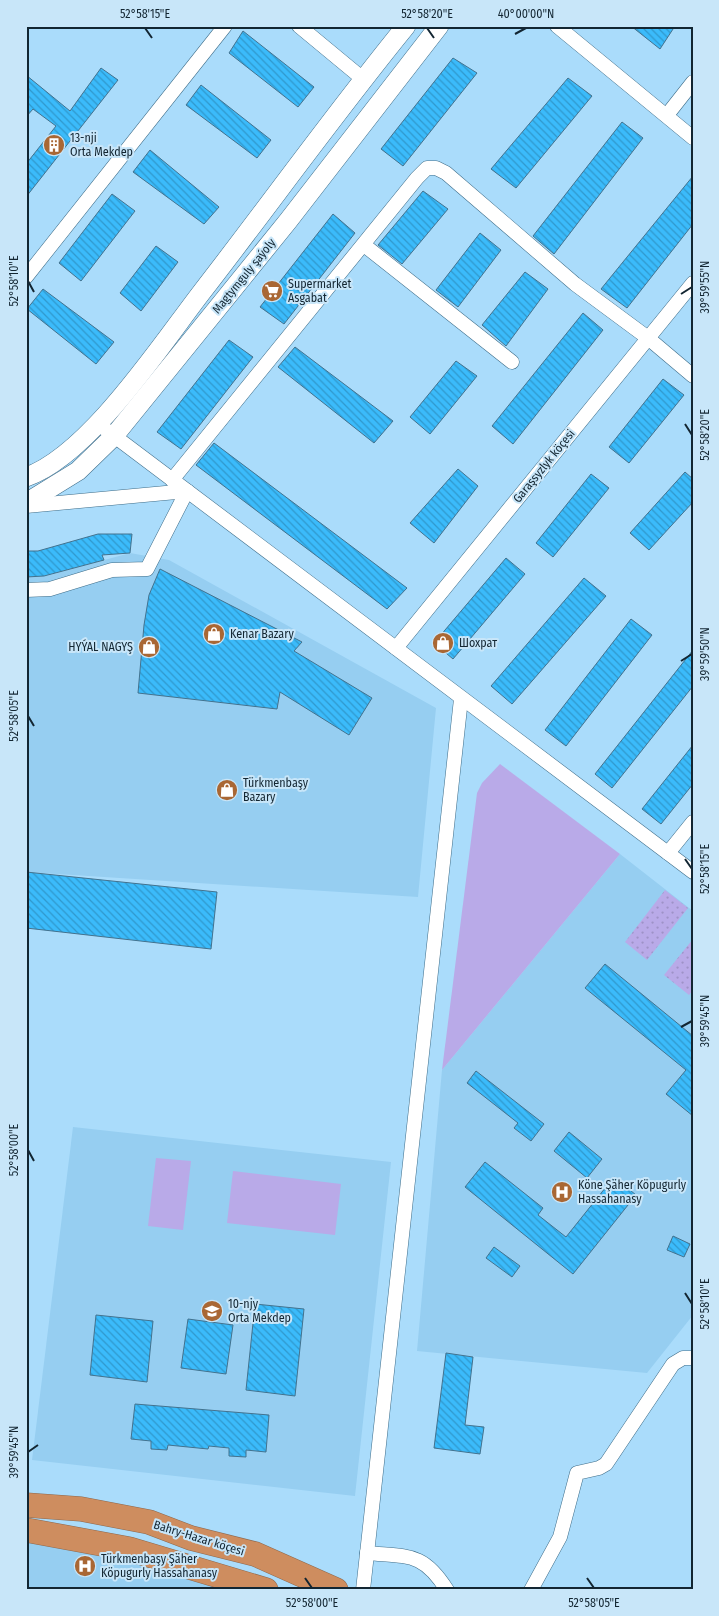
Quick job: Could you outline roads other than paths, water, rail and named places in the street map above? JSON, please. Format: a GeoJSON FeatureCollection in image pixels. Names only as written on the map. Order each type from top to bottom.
{"type":"FeatureCollection","features":[{"type":"Feature","properties":{"kind":"highway","name":"Bahry-Hazar köçesi"},"geometry":{"type":"LineString","coordinates":[[26,1505],[81,1509],[149,1522],[190,1538],[255,1554],[336,1590]]}},
{"type":"Feature","properties":{"kind":"highway"},"geometry":{"type":"LineString","coordinates":[[26,1530],[129,1548],[266,1590]]}},
{"type":"Feature","properties":{"kind":"street"},"geometry":{"type":"LineString","coordinates":[[26,277],[225,26]]}},
{"type":"Feature","properties":{"kind":"street"},"geometry":{"type":"LineString","coordinates":[[298,26],[364,79]]}},
{"type":"Feature","properties":{"kind":"street","name":"Magtymguly şaýoly"},"geometry":{"type":"LineString","coordinates":[[26,477],[35,474],[65,455],[120,399],[406,26]]}},
{"type":"Feature","properties":{"kind":"street","name":"Magtymguly şaýoly"},"geometry":{"type":"LineString","coordinates":[[26,504],[78,471],[114,436],[288,222],[439,26]]}},
{"type":"Feature","properties":{"kind":"street"},"geometry":{"type":"LineString","coordinates":[[557,26],[693,138]]}},
{"type":"Feature","properties":{"kind":"street"},"geometry":{"type":"LineString","coordinates":[[666,115],[693,82]]}},
{"type":"Feature","properties":{"kind":"street"},"geometry":{"type":"LineString","coordinates":[[172,480],[427,168],[436,168],[446,173],[575,284],[648,338],[693,376]]}},
{"type":"Feature","properties":{"kind":"street"},"geometry":{"type":"LineString","coordinates":[[364,245],[512,362]]}},
{"type":"Feature","properties":{"kind":"street","name":"Garaşsyzlyk köçesi"},"geometry":{"type":"LineString","coordinates":[[396,648],[693,284]]}},
{"type":"Feature","properties":{"kind":"street"},"geometry":{"type":"LineString","coordinates":[[97,423],[693,872]]}},
{"type":"Feature","properties":{"kind":"street"},"geometry":{"type":"LineString","coordinates":[[26,504],[187,491]]}},
{"type":"Feature","properties":{"kind":"street"},"geometry":{"type":"LineString","coordinates":[[26,590],[50,589],[112,570],[148,569],[187,491]]}},
{"type":"Feature","properties":{"kind":"street"},"geometry":{"type":"LineString","coordinates":[[363,1590],[461,699]]}},
{"type":"Feature","properties":{"kind":"street"},"geometry":{"type":"LineString","coordinates":[[668,853],[693,822]]}},
{"type":"Feature","properties":{"kind":"street"},"geometry":{"type":"LineString","coordinates":[[531,1590],[560,1537],[577,1473],[599,1468],[606,1464],[673,1364],[683,1358],[693,1358]]}},
{"type":"Feature","properties":{"kind":"street"},"geometry":{"type":"LineString","coordinates":[[368,1553],[413,1558],[420,1561],[428,1565],[447,1590]]}},
{"type":"Feature","properties":{"kind":"place","name":"13-nji Orta Mekdep"},"geometry":{"type":"Point","coordinates":[54,145]}},
{"type":"Feature","properties":{"kind":"place","name":"Supermarket Asgabat"},"geometry":{"type":"Point","coordinates":[272,291]}},
{"type":"Feature","properties":{"kind":"place","name":"Kenar Bazary"},"geometry":{"type":"Point","coordinates":[214,634]}},
{"type":"Feature","properties":{"kind":"place","name":"Шохрат"},"geometry":{"type":"Point","coordinates":[443,643]}},
{"type":"Feature","properties":{"kind":"place","name":"HYÝAL NAGYŞ"},"geometry":{"type":"Point","coordinates":[149,647]}},
{"type":"Feature","properties":{"kind":"place","name":"Türkmenbaşy Bazary"},"geometry":{"type":"Point","coordinates":[227,790]}},
{"type":"Feature","properties":{"kind":"place","name":"Köne Şäher Köpugurly Hassahanasy"},"geometry":{"type":"Point","coordinates":[562,1192]}},
{"type":"Feature","properties":{"kind":"place","name":"10-njy Orta Mekdep"},"geometry":{"type":"Point","coordinates":[212,1311]}},
{"type":"Feature","properties":{"kind":"place","name":"Türkmenbaşy Şäher Köpugurly Hassahanasy"},"geometry":{"type":"Point","coordinates":[85,1566]}}]}
